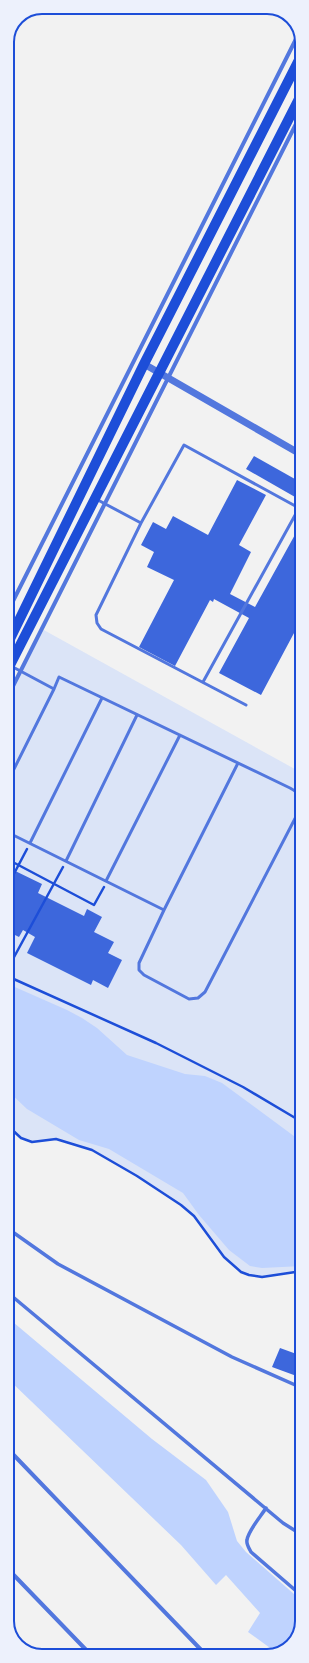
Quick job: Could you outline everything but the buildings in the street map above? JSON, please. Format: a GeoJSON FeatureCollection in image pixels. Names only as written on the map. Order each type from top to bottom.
{"type":"FeatureCollection","features":[{"type":"Feature","properties":{"kind":"main road"},"geometry":{"type":"LineString","coordinates":[[14,631],[144,364],[295,68]]}},
{"type":"Feature","properties":{"kind":"main road"},"geometry":{"type":"LineString","coordinates":[[14,655],[95,498],[163,375],[295,106]]}},
{"type":"Feature","properties":{"kind":"street"},"geometry":{"type":"LineString","coordinates":[[14,599],[295,41]]}},
{"type":"Feature","properties":{"kind":"street"},"geometry":{"type":"LineString","coordinates":[[14,683],[104,504],[163,375],[295,125]]}},
{"type":"Feature","properties":{"kind":"street"},"geometry":{"type":"LineString","coordinates":[[144,364],[295,451]]}},
{"type":"Feature","properties":{"kind":"street"},"geometry":{"type":"LineString","coordinates":[[14,1233],[58,1264],[232,1357],[295,1385]]}},
{"type":"Feature","properties":{"kind":"street"},"geometry":{"type":"LineString","coordinates":[[14,1298],[266,1508],[295,1530]]}},
{"type":"Feature","properties":{"kind":"street"},"geometry":{"type":"LineString","coordinates":[[14,1455],[200,1649]]}},
{"type":"Feature","properties":{"kind":"street"},"geometry":{"type":"LineString","coordinates":[[266,1508],[249,1533],[247,1545],[251,1552],[295,1590]]}},
{"type":"Feature","properties":{"kind":"street"},"geometry":{"type":"LineString","coordinates":[[14,1575],[85,1649]]}},
{"type":"Feature","properties":{"kind":"lane"},"geometry":{"type":"LineString","coordinates":[[246,705],[101,629],[97,623],[96,615],[141,523],[184,445],[295,506]]}},
{"type":"Feature","properties":{"kind":"lane"},"geometry":{"type":"LineString","coordinates":[[95,498],[141,523]]}},
{"type":"Feature","properties":{"kind":"lane"},"geometry":{"type":"LineString","coordinates":[[203,682],[295,515]]}},
{"type":"Feature","properties":{"kind":"lane"},"geometry":{"type":"LineString","coordinates":[[14,669],[54,689]]}},
{"type":"Feature","properties":{"kind":"lane"},"geometry":{"type":"LineString","coordinates":[[14,769],[59,677],[295,791]]}},
{"type":"Feature","properties":{"kind":"lane"},"geometry":{"type":"LineString","coordinates":[[30,843],[102,698]]}},
{"type":"Feature","properties":{"kind":"lane"},"geometry":{"type":"LineString","coordinates":[[66,861],[137,715]]}},
{"type":"Feature","properties":{"kind":"lane"},"geometry":{"type":"LineString","coordinates":[[106,881],[180,735]]}},
{"type":"Feature","properties":{"kind":"lane"},"geometry":{"type":"LineString","coordinates":[[238,763],[164,910],[139,963],[139,970],[189,998],[198,998],[204,992],[295,818]]}},
{"type":"Feature","properties":{"kind":"lane"},"geometry":{"type":"LineString","coordinates":[[14,835],[164,910]]}},
{"type":"Feature","properties":{"kind":"path"},"geometry":{"type":"LineString","coordinates":[[14,874],[30,843]]}},
{"type":"Feature","properties":{"kind":"path"},"geometry":{"type":"LineString","coordinates":[[14,957],[66,861]]}},
{"type":"Feature","properties":{"kind":"path"},"geometry":{"type":"LineString","coordinates":[[14,862],[94,906],[106,881]]}},
{"type":"Feature","properties":{"kind":"path"},"geometry":{"type":"LineString","coordinates":[[14,979],[156,1044],[230,1080],[295,1118]]}},
{"type":"Feature","properties":{"kind":"path"},"geometry":{"type":"LineString","coordinates":[[14,1132],[21,1138],[32,1142],[56,1139],[92,1150],[137,1176],[181,1204],[194,1216],[224,1257],[241,1272],[262,1277],[295,1272]]}},
{"type":"Feature","properties":{"kind":"shaded area"},"geometry":{"type":"Polygon","coordinates":[[[42,629],[295,769],[295,1272],[262,1277],[241,1272],[224,1257],[194,1216],[181,1205],[137,1176],[92,1150],[56,1139],[32,1142],[21,1138],[14,1132],[14,684],[42,629]]]}},
{"type":"Feature","properties":{"kind":"water"},"geometry":{"type":"Polygon","coordinates":[[[14,987],[82,1018],[97,1028],[127,1055],[185,1074],[205,1076],[222,1083],[295,1137],[295,1266],[262,1268],[250,1266],[229,1250],[199,1215],[183,1193],[109,1149],[79,1140],[27,1109],[14,1097],[14,987]]]}},
{"type":"Feature","properties":{"kind":"water"},"geometry":{"type":"Polygon","coordinates":[[[14,1323],[152,1439],[206,1480],[228,1512],[237,1541],[246,1552],[295,1595],[294,1630],[288,1639],[279,1646],[271,1649],[248,1632],[260,1613],[226,1575],[216,1585],[181,1545],[14,1385],[14,1323]]]}}]}
